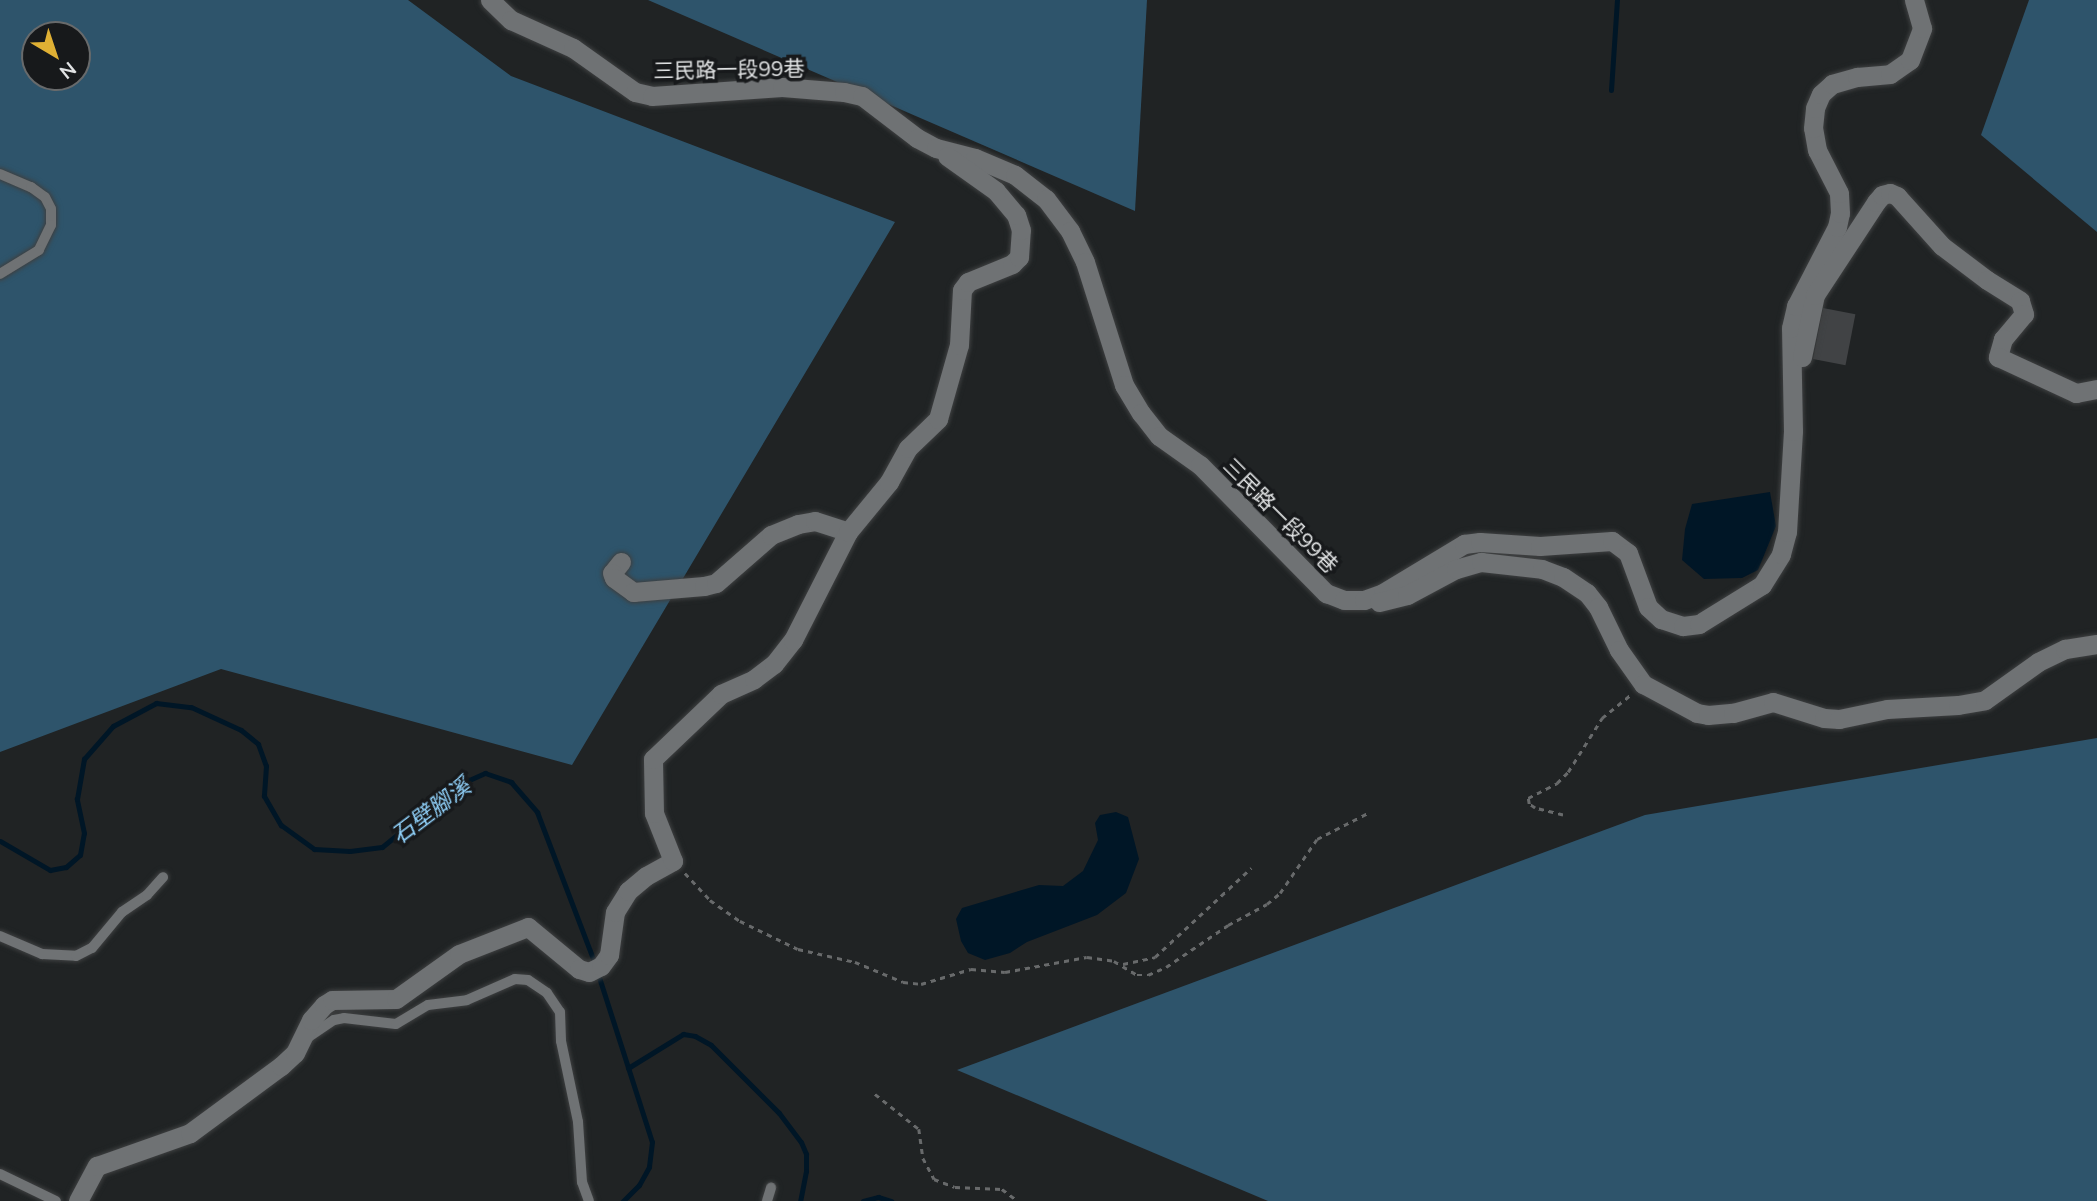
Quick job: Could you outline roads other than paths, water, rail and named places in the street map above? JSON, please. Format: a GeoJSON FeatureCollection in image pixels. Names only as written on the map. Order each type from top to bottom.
{"type":"FeatureCollection","features":[{"type":"Feature","properties":{"kind":"street","name":"三民路一段99巷"},"geometry":{"type":"LineString","coordinates":[[490,0],[511,20],[573,48],[635,92],[652,96],[782,87],[844,92],[862,96],[917,138],[936,148],[975,158],[1015,175],[1046,199],[1070,231],[1085,262],[1124,385],[1159,436],[1200,466],[1326,593],[1344,600],[1383,602],[1407,596],[1456,569],[1481,562],[1542,569],[1563,577],[1587,593],[1598,607],[1619,650],[1643,684],[1697,713],[1708,715],[1733,713],[1773,702],[1824,718],[1839,719],[1887,709],[1958,705],[1985,699],[2065,649],[2097,644]]}},
{"type":"Feature","properties":{"kind":"street"},"geometry":{"type":"LineString","coordinates":[[1364,600],[1464,544],[1480,542],[1540,546],[1612,541],[1628,553],[1648,607],[1661,618],[1683,626],[1699,624],[1762,585],[1781,554],[1787,532],[1792,451],[1791,328],[1796,306],[1837,227],[1840,213],[1839,194],[1817,150],[1813,128],[1815,108],[1821,94],[1832,84],[1857,77],[1890,74],[1910,60],[1922,28],[1914,0]]}},
{"type":"Feature","properties":{"kind":"street"},"geometry":{"type":"LineString","coordinates":[[78,1201],[97,1167],[174,1140],[203,1125],[281,1066],[301,1043],[311,1020],[324,1004],[332,1000],[396,999],[459,954],[528,927],[574,965],[589,972],[601,965],[609,955],[615,912],[628,891],[646,876],[673,861],[654,813],[653,759],[721,694],[754,679],[774,664],[793,640],[848,532],[890,482],[908,449],[938,419],[959,345],[962,290],[975,278],[1013,264],[1022,248],[1021,230],[1016,215],[996,191],[936,148]]}},
{"type":"Feature","properties":{"kind":"street"},"geometry":{"type":"LineString","coordinates":[[1792,451],[1801,424],[1802,360],[1812,303],[1882,195],[1897,196],[1942,246],[2020,301],[2024,314],[2003,339],[1998,357],[2076,393],[2097,388]]}},
{"type":"Feature","properties":{"kind":"street"},"geometry":{"type":"LineString","coordinates":[[621,562],[612,573],[614,578],[633,592],[704,586],[716,583],[771,535],[798,524],[814,521],[848,532]]}},
{"type":"Feature","properties":{"kind":"lane"},"geometry":{"type":"LineString","coordinates":[[0,174],[31,187],[45,197],[51,209],[51,225],[39,250],[0,274]]}},
{"type":"Feature","properties":{"kind":"lane"},"geometry":{"type":"LineString","coordinates":[[0,936],[42,954],[76,956],[92,948],[122,912],[147,895],[163,877]]}},
{"type":"Feature","properties":{"kind":"lane"},"geometry":{"type":"LineString","coordinates":[[301,1043],[334,1020],[344,1018],[396,1024],[428,1005],[467,1000],[515,979],[528,980],[547,993],[561,1012],[561,1041],[578,1122],[582,1182],[589,1201]]}},
{"type":"Feature","properties":{"kind":"lane"},"geometry":{"type":"LineString","coordinates":[[0,1174],[56,1201]]}},
{"type":"Feature","properties":{"kind":"lane"},"geometry":{"type":"LineString","coordinates":[[766,1201],[771,1188]]}},
{"type":"Feature","properties":{"kind":"waterway"},"geometry":{"type":"LineString","coordinates":[[1611,90],[1617,0]]}},
{"type":"Feature","properties":{"kind":"waterway","name":"石壁腳溪"},"geometry":{"type":"LineString","coordinates":[[0,841],[50,870],[66,867],[80,855],[84,833],[77,799],[84,759],[113,726],[156,703],[191,707],[241,730],[258,744],[266,766],[264,796],[281,825],[314,849],[350,851],[382,847],[458,785],[485,773],[511,782],[537,812],[595,964]]}},
{"type":"Feature","properties":{"kind":"waterway"},"geometry":{"type":"LineString","coordinates":[[598,974],[652,1142],[649,1167],[639,1185],[623,1201]]}},
{"type":"Feature","properties":{"kind":"waterway","name":"石壁腳溪"},"geometry":{"type":"LineString","coordinates":[[628,1068],[683,1034],[695,1036],[711,1045],[779,1113],[801,1142],[806,1154],[806,1171],[800,1201]]}},
{"type":"Feature","properties":{"kind":"waterway","name":"石壁腳溪"},"geometry":{"type":"LineString","coordinates":[[863,1201],[878,1197],[891,1201]]}}]}
